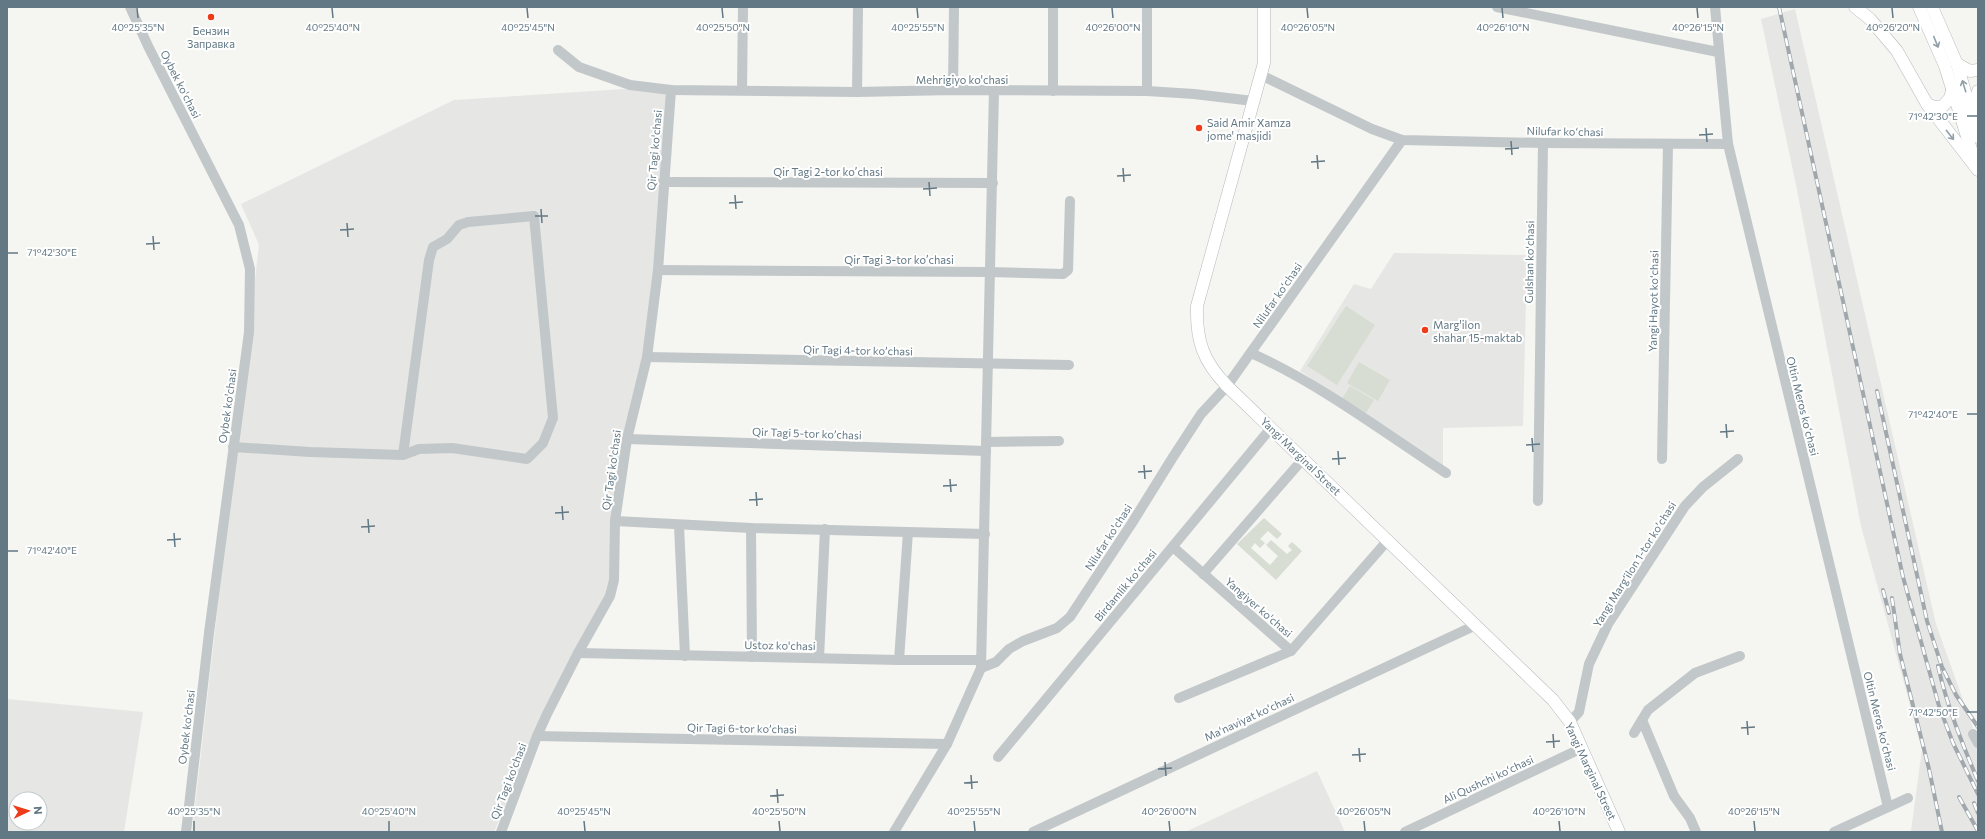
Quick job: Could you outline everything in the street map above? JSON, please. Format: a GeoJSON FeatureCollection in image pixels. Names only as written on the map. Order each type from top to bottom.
{"type":"FeatureCollection","features":[{"type":"Feature","properties":{"kind":"main road","name":"Yangi Marginal Street"},"geometry":{"type":"LineString","coordinates":[[1264,7],[1264,63],[1196,306],[1199,343],[1211,367],[1227,386],[1553,700],[1570,722],[1619,832]]}},
{"type":"Feature","properties":{"kind":"main road"},"geometry":{"type":"LineString","coordinates":[[1855,7],[1879,28],[1897,51],[1927,104],[1978,171]]}},
{"type":"Feature","properties":{"kind":"main road"},"geometry":{"type":"LineString","coordinates":[[1919,7],[1932,34],[1953,88],[1978,171]]}},
{"type":"Feature","properties":{"kind":"main road"},"geometry":{"type":"LineString","coordinates":[[1932,7],[1957,64],[1978,137]]}},
{"type":"Feature","properties":{"kind":"main road"},"geometry":{"type":"LineString","coordinates":[[1957,64],[1970,71],[1978,70]]}},
{"type":"Feature","properties":{"kind":"main road"},"geometry":{"type":"LineString","coordinates":[[1927,104],[1935,107],[1944,106],[1950,98],[1953,88]]}},
{"type":"Feature","properties":{"kind":"main road"},"geometry":{"type":"LineString","coordinates":[[1972,113],[1978,90]]}},
{"type":"Feature","properties":{"kind":"street","name":"Oybek ko'chasi"},"geometry":{"type":"LineString","coordinates":[[130,7],[148,46],[239,225],[250,269],[249,332],[209,633],[186,832]]}},
{"type":"Feature","properties":{"kind":"street"},"geometry":{"type":"LineString","coordinates":[[742,90],[743,7]]}},
{"type":"Feature","properties":{"kind":"street"},"geometry":{"type":"LineString","coordinates":[[857,92],[858,7]]}},
{"type":"Feature","properties":{"kind":"street"},"geometry":{"type":"LineString","coordinates":[[954,7],[954,90]]}},
{"type":"Feature","properties":{"kind":"street"},"geometry":{"type":"LineString","coordinates":[[1053,7],[1053,91]]}},
{"type":"Feature","properties":{"kind":"street"},"geometry":{"type":"LineString","coordinates":[[1147,7],[1147,91]]}},
{"type":"Feature","properties":{"kind":"street"},"geometry":{"type":"LineString","coordinates":[[1497,7],[1718,52]]}},
{"type":"Feature","properties":{"kind":"street","name":"Oltin Meros koʻchasi"},"geometry":{"type":"LineString","coordinates":[[1715,7],[1718,52],[1728,144],[1888,807]]}},
{"type":"Feature","properties":{"kind":"street","name":"Mehrigiyo ko'chasi"},"geometry":{"type":"LineString","coordinates":[[558,50],[579,67],[630,86],[671,90],[857,92],[954,90],[1147,91],[1194,94],[1253,101]]}},
{"type":"Feature","properties":{"kind":"street","name":"Nilufar koʻchasi"},"geometry":{"type":"LineString","coordinates":[[1261,75],[1372,129],[1402,140],[1543,143],[1728,144]]}},
{"type":"Feature","properties":{"kind":"street","name":"Qir Tagi ko'chasi"},"geometry":{"type":"LineString","coordinates":[[501,832],[537,736],[578,653],[610,596],[614,580],[615,522],[627,439],[647,357],[658,270],[663,182],[671,90]]}},
{"type":"Feature","properties":{"kind":"street"},"geometry":{"type":"LineString","coordinates":[[894,832],[947,744],[981,664],[994,90]]}},
{"type":"Feature","properties":{"kind":"street","name":"Nilufar koʻchasi"},"geometry":{"type":"LineString","coordinates":[[1227,386],[1402,140]]}},
{"type":"Feature","properties":{"kind":"street","name":"Gulshan koʻchasi"},"geometry":{"type":"LineString","coordinates":[[1538,501],[1543,143]]}},
{"type":"Feature","properties":{"kind":"street","name":"Yangi Hayot koʻchasi"},"geometry":{"type":"LineString","coordinates":[[1662,459],[1668,144]]}},
{"type":"Feature","properties":{"kind":"street","name":"Qir Tagi 2-tor koʼchasi"},"geometry":{"type":"LineString","coordinates":[[663,182],[993,183]]}},
{"type":"Feature","properties":{"kind":"street","name":"Qir Tagi 3-tor koʼchasi"},"geometry":{"type":"LineString","coordinates":[[658,270],[989,272],[1063,274],[1068,270],[1070,200]]}},
{"type":"Feature","properties":{"kind":"street"},"geometry":{"type":"LineString","coordinates":[[233,447],[310,452],[403,455],[419,449],[452,448],[527,459],[543,443],[553,418],[534,216],[468,222],[459,225],[447,239],[433,248],[429,260],[403,455]]}},
{"type":"Feature","properties":{"kind":"street"},"geometry":{"type":"LineString","coordinates":[[1251,353],[1276,364],[1320,390],[1446,473]]}},
{"type":"Feature","properties":{"kind":"street","name":"Qir Tagi 4-tor koʼchasi"},"geometry":{"type":"LineString","coordinates":[[647,357],[1069,365]]}},
{"type":"Feature","properties":{"kind":"street","name":"Nilufar ko'chasi"},"geometry":{"type":"LineString","coordinates":[[981,664],[996,662],[1009,649],[1023,641],[1057,628],[1070,616],[1132,523],[1201,414],[1227,386]]}},
{"type":"Feature","properties":{"kind":"street","name":"Birdamlik koʻchasi"},"geometry":{"type":"LineString","coordinates":[[998,757],[1272,428]]}},
{"type":"Feature","properties":{"kind":"street","name":"Qir Tagi 5-tor koʼchasi"},"geometry":{"type":"LineString","coordinates":[[627,439],[986,446],[1059,441]]}},
{"type":"Feature","properties":{"kind":"street"},"geometry":{"type":"LineString","coordinates":[[1203,574],[1303,459]]}},
{"type":"Feature","properties":{"kind":"street","name":"Yangi Margʻilon 1-tor koʼchasi"},"geometry":{"type":"LineString","coordinates":[[1570,722],[1579,712],[1589,664],[1608,624],[1685,506],[1703,487],[1738,459]]}},
{"type":"Feature","properties":{"kind":"street"},"geometry":{"type":"LineString","coordinates":[[615,522],[679,526],[985,534]]}},
{"type":"Feature","properties":{"kind":"street"},"geometry":{"type":"LineString","coordinates":[[679,526],[685,656]]}},
{"type":"Feature","properties":{"kind":"street"},"geometry":{"type":"LineString","coordinates":[[751,528],[752,657]]}},
{"type":"Feature","properties":{"kind":"street"},"geometry":{"type":"LineString","coordinates":[[820,658],[825,529]]}},
{"type":"Feature","properties":{"kind":"street"},"geometry":{"type":"LineString","coordinates":[[899,660],[908,532]]}},
{"type":"Feature","properties":{"kind":"street","name":"Yangiyer ko'chasi"},"geometry":{"type":"LineString","coordinates":[[1173,547],[1291,651],[1388,540]]}},
{"type":"Feature","properties":{"kind":"street","name":"Maʻnaviyat koʻchasi"},"geometry":{"type":"LineString","coordinates":[[1033,832],[1476,625]]}},
{"type":"Feature","properties":{"kind":"street"},"geometry":{"type":"LineString","coordinates":[[1179,698],[1291,651]]}},
{"type":"Feature","properties":{"kind":"street","name":"Ustoz ko'chasi"},"geometry":{"type":"LineString","coordinates":[[578,653],[899,660],[981,664]]}},
{"type":"Feature","properties":{"kind":"street"},"geometry":{"type":"LineString","coordinates":[[1634,733],[1648,710],[1695,673],[1740,656]]}},
{"type":"Feature","properties":{"kind":"street"},"geometry":{"type":"LineString","coordinates":[[1642,720],[1674,796],[1690,818],[1696,832]]}},
{"type":"Feature","properties":{"kind":"street"},"geometry":{"type":"LineString","coordinates":[[1972,734],[1978,743]]}},
{"type":"Feature","properties":{"kind":"street","name":"Qir Tagi 6-tor koʼchasi"},"geometry":{"type":"LineString","coordinates":[[537,736],[947,744]]}},
{"type":"Feature","properties":{"kind":"street","name":"Ali Qushchi koʻchasi"},"geometry":{"type":"LineString","coordinates":[[1405,832],[1582,748]]}},
{"type":"Feature","properties":{"kind":"street"},"geometry":{"type":"LineString","coordinates":[[1834,832],[1908,798]]}},
{"type":"Feature","properties":{"kind":"shaded area"},"geometry":{"type":"Polygon","coordinates":[[[1795,9],[1936,624],[1978,742],[1978,832],[1907,832],[1911,831],[1922,749],[1861,526],[1797,190],[1761,19],[1795,9]]]}},
{"type":"Feature","properties":{"kind":"shaded area"},"geometry":{"type":"Polygon","coordinates":[[[624,89],[668,92],[656,274],[608,595],[543,715],[494,832],[192,832],[259,245],[241,204],[454,100],[624,89]]]}},
{"type":"Feature","properties":{"kind":"shaded area","name":"Marg'ilon shahar 15-maktab"},"geometry":{"type":"Polygon","coordinates":[[[1394,253],[1527,255],[1523,426],[1443,428],[1443,468],[1300,371],[1354,284],[1371,289],[1394,253]]]}},
{"type":"Feature","properties":{"kind":"shaded area"},"geometry":{"type":"Polygon","coordinates":[[[1346,306],[1375,325],[1337,385],[1307,366],[1346,306]]]}},
{"type":"Feature","properties":{"kind":"shaded area"},"geometry":{"type":"Polygon","coordinates":[[[1359,362],[1390,380],[1378,401],[1347,383],[1359,362]]]}},
{"type":"Feature","properties":{"kind":"shaded area"},"geometry":{"type":"Polygon","coordinates":[[[1350,386],[1374,400],[1366,413],[1342,399],[1350,386]]]}},
{"type":"Feature","properties":{"kind":"shaded area"},"geometry":{"type":"Polygon","coordinates":[[[1264,518],[1282,534],[1277,539],[1268,531],[1260,539],[1265,543],[1260,548],[1255,543],[1251,548],[1270,565],[1278,556],[1266,545],[1271,540],[1287,554],[1292,550],[1288,546],[1292,542],[1302,551],[1276,580],[1237,544],[1264,518]]]}},
{"type":"Feature","properties":{"kind":"shaded area"},"geometry":{"type":"Polygon","coordinates":[[[7,699],[143,712],[124,832],[7,832],[7,699]]]}},
{"type":"Feature","properties":{"kind":"shaded area"},"geometry":{"type":"Polygon","coordinates":[[[1317,771],[1345,832],[1185,832],[1317,771]]]}},
{"type":"Feature","properties":{"kind":"railway"},"geometry":{"type":"LineString","coordinates":[[1779,7],[1903,577],[1939,706],[1953,743],[1978,794]]}},
{"type":"Feature","properties":{"kind":"railway"},"geometry":{"type":"LineString","coordinates":[[1877,391],[1927,621],[1942,667],[1956,695],[1978,727]]}},
{"type":"Feature","properties":{"kind":"railway"},"geometry":{"type":"LineString","coordinates":[[1883,590],[1889,613]]}},
{"type":"Feature","properties":{"kind":"railway"},"geometry":{"type":"LineString","coordinates":[[1892,598],[1900,654],[1929,769],[1942,832]]}},
{"type":"Feature","properties":{"kind":"railway"},"geometry":{"type":"LineString","coordinates":[[1938,666],[1950,710],[1978,781]]}},
{"type":"Feature","properties":{"kind":"railway"},"geometry":{"type":"LineString","coordinates":[[1959,797],[1978,831]]}},
{"type":"Feature","properties":{"kind":"railway"},"geometry":{"type":"LineString","coordinates":[[1974,803],[1978,813]]}},
{"type":"Feature","properties":{"kind":"place","name":"Бензин Заправка"},"geometry":{"type":"Point","coordinates":[211,17]}},
{"type":"Feature","properties":{"kind":"place","name":"Said Amir Xamza jome' masjidi"},"geometry":{"type":"Point","coordinates":[1199,128]}},
{"type":"Feature","properties":{"kind":"place","name":"Marg'ilon shahar 15-maktab"},"geometry":{"type":"Point","coordinates":[1425,330]}}]}
